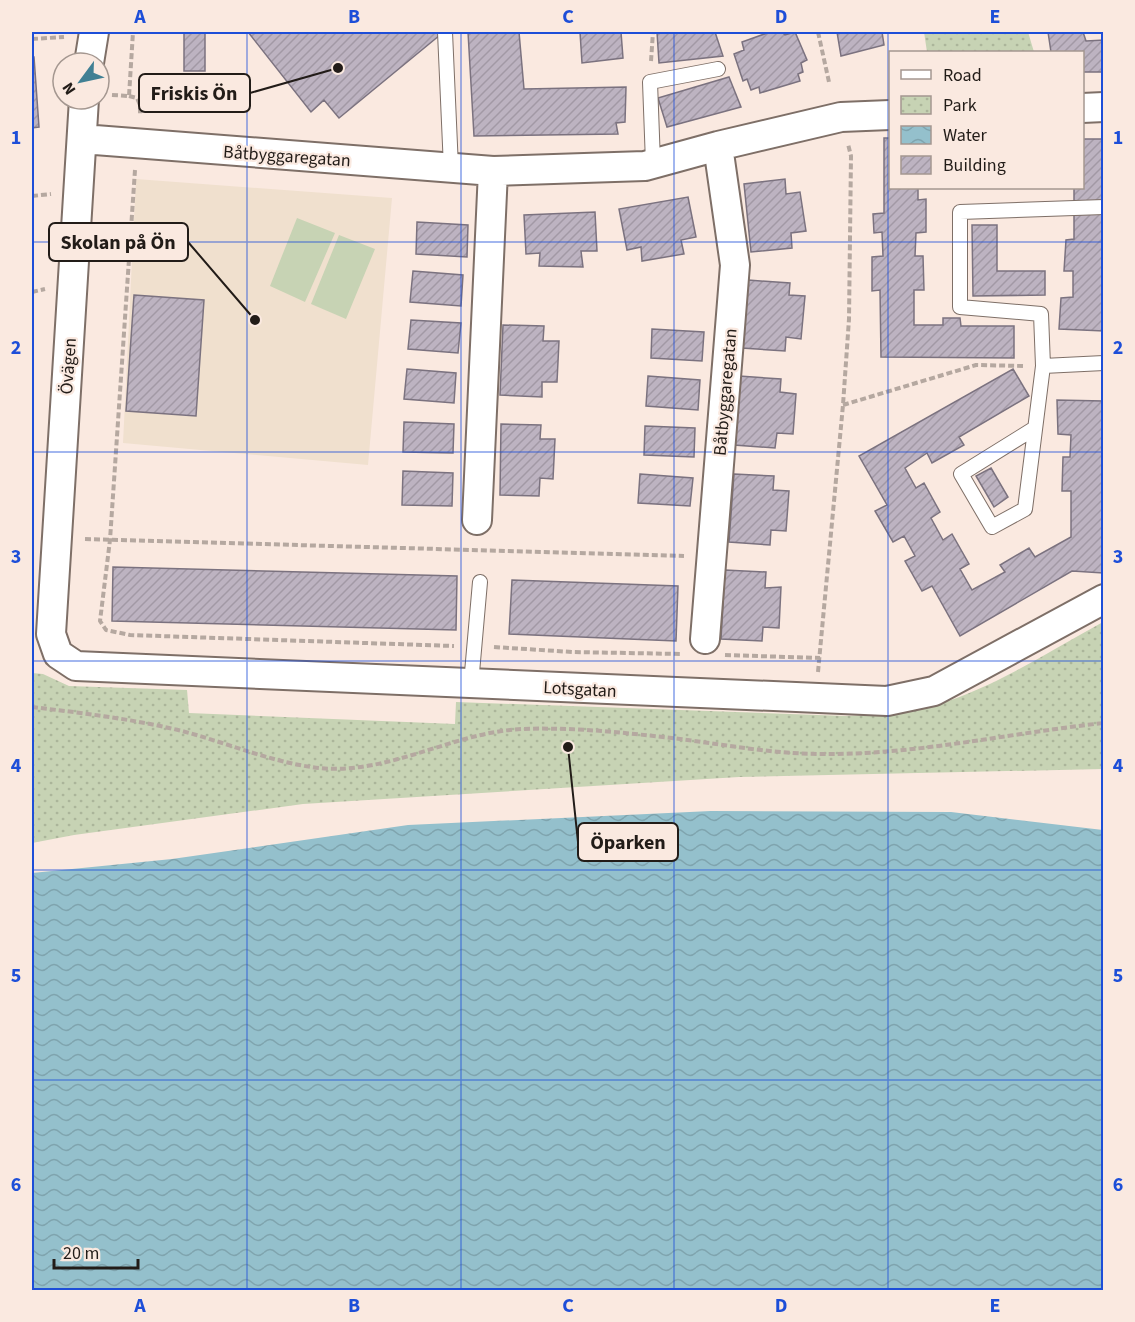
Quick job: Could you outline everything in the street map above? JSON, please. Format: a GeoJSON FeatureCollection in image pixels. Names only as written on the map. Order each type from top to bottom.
{"type":"FeatureCollection","features":[{"type":"Feature","properties":{"kind":"street"},"geometry":{"type":"LineString","coordinates":[[91,51],[94,32]]}},
{"type":"Feature","properties":{"kind":"street"},"geometry":{"type":"LineString","coordinates":[[1084,108],[1104,107]]}},
{"type":"Feature","properties":{"kind":"street","name":"Övägen"},"geometry":{"type":"LineString","coordinates":[[41,635],[57,538],[82,139],[92,111]]}},
{"type":"Feature","properties":{"kind":"street","name":"Båtbyggaregatan"},"geometry":{"type":"LineString","coordinates":[[82,139],[493,171],[585,169],[645,166],[841,117],[889,116]]}},
{"type":"Feature","properties":{"kind":"street","name":"Båtbyggaregatan"},"geometry":{"type":"LineString","coordinates":[[703,650],[735,265],[718,146]]}},
{"type":"Feature","properties":{"kind":"street"},"geometry":{"type":"LineString","coordinates":[[477,520],[493,171]]}},
{"type":"Feature","properties":{"kind":"street","name":"Lotsgatan"},"geometry":{"type":"LineString","coordinates":[[41,635],[58,654],[76,666],[887,701],[934,691],[1104,599]]}},
{"type":"Feature","properties":{"kind":"lane"},"geometry":{"type":"LineString","coordinates":[[445,32],[451,168]]}},
{"type":"Feature","properties":{"kind":"lane"},"geometry":{"type":"LineString","coordinates":[[653,163],[650,82],[718,69]]}},
{"type":"Feature","properties":{"kind":"lane"},"geometry":{"type":"LineString","coordinates":[[1035,428],[961,474],[992,527],[1025,509],[1035,428],[1042,366],[1041,314],[960,307],[960,212],[1104,207]]}},
{"type":"Feature","properties":{"kind":"lane"},"geometry":{"type":"LineString","coordinates":[[1042,366],[1104,363]]}},
{"type":"Feature","properties":{"kind":"lane"},"geometry":{"type":"LineString","coordinates":[[471,684],[480,582]]}},
{"type":"Feature","properties":{"kind":"path"},"geometry":{"type":"LineString","coordinates":[[129,96],[133,32]]}},
{"type":"Feature","properties":{"kind":"path"},"geometry":{"type":"LineString","coordinates":[[650,82],[653,32]]}},
{"type":"Feature","properties":{"kind":"path"},"geometry":{"type":"LineString","coordinates":[[818,32],[829,82]]}},
{"type":"Feature","properties":{"kind":"path"},"geometry":{"type":"LineString","coordinates":[[32,39],[64,36]]}},
{"type":"Feature","properties":{"kind":"path"},"geometry":{"type":"LineString","coordinates":[[111,97],[137,98],[141,105],[124,308],[110,540],[100,621],[106,630],[129,635],[475,646],[572,652],[703,650],[820,658]]}},
{"type":"Feature","properties":{"kind":"path"},"geometry":{"type":"LineString","coordinates":[[816,697],[849,319],[851,156],[841,117]]}},
{"type":"Feature","properties":{"kind":"path"},"geometry":{"type":"LineString","coordinates":[[32,196],[54,194]]}},
{"type":"Feature","properties":{"kind":"path"},"geometry":{"type":"LineString","coordinates":[[32,292],[48,288]]}},
{"type":"Feature","properties":{"kind":"path"},"geometry":{"type":"LineString","coordinates":[[843,405],[976,365],[1042,366]]}},
{"type":"Feature","properties":{"kind":"path"},"geometry":{"type":"LineString","coordinates":[[477,520],[480,582]]}},
{"type":"Feature","properties":{"kind":"path"},"geometry":{"type":"LineString","coordinates":[[57,538],[711,557]]}},
{"type":"Feature","properties":{"kind":"path"},"geometry":{"type":"LineString","coordinates":[[32,707],[114,717],[182,731],[290,764],[323,768],[374,765],[464,738],[520,729],[601,731],[754,750],[821,754],[891,752],[951,746],[1053,728],[1104,723]]}},
{"type":"Feature","properties":{"kind":"shaded area"},"geometry":{"type":"Polygon","coordinates":[[[136,179],[392,198],[368,465],[123,443],[136,179]]]}},
{"type":"Feature","properties":{"kind":"green space"},"geometry":{"type":"Polygon","coordinates":[[[924,32],[1028,32],[1034,51],[927,51],[924,32]]]}},
{"type":"Feature","properties":{"kind":"green space"},"geometry":{"type":"Polygon","coordinates":[[[297,218],[335,233],[305,302],[270,286],[297,218]]]}},
{"type":"Feature","properties":{"kind":"green space"},"geometry":{"type":"Polygon","coordinates":[[[339,235],[375,249],[346,319],[311,304],[339,235]]]}},
{"type":"Feature","properties":{"kind":"green space"},"geometry":{"type":"Polygon","coordinates":[[[1103,622],[1103,769],[739,777],[303,804],[74,835],[32,843],[32,673],[43,674],[69,686],[187,690],[189,713],[455,724],[456,702],[845,716],[877,715],[924,708],[978,689],[1029,664],[1103,622]]]}},
{"type":"Feature","properties":{"kind":"water"},"geometry":{"type":"Polygon","coordinates":[[[711,811],[951,812],[1103,830],[1103,1290],[32,1290],[32,873],[172,859],[408,825],[711,811]]]}},
{"type":"Feature","properties":{"kind":"building"},"geometry":{"type":"Polygon","coordinates":[[[184,32],[205,32],[205,71],[184,71],[184,32]]]}},
{"type":"Feature","properties":{"kind":"building"},"geometry":{"type":"Polygon","coordinates":[[[248,32],[437,32],[440,35],[339,118],[324,100],[311,112],[248,32]]]}},
{"type":"Feature","properties":{"kind":"building"},"geometry":{"type":"Polygon","coordinates":[[[468,32],[519,32],[524,89],[626,87],[625,122],[616,123],[618,134],[474,136],[468,32]]]}},
{"type":"Feature","properties":{"kind":"building"},"geometry":{"type":"Polygon","coordinates":[[[580,32],[621,32],[623,58],[582,63],[580,32]]]}},
{"type":"Feature","properties":{"kind":"building"},"geometry":{"type":"Polygon","coordinates":[[[657,32],[715,32],[723,56],[659,63],[657,32]]]}},
{"type":"Feature","properties":{"kind":"building"},"geometry":{"type":"Polygon","coordinates":[[[770,32],[782,32],[785,35],[795,32],[807,60],[801,63],[803,72],[798,74],[800,81],[760,93],[759,87],[751,90],[747,79],[743,81],[734,54],[744,50],[742,42],[770,32]]]}},
{"type":"Feature","properties":{"kind":"building"},"geometry":{"type":"Polygon","coordinates":[[[837,32],[882,32],[884,45],[841,56],[837,32]]]}},
{"type":"Feature","properties":{"kind":"building"},"geometry":{"type":"Polygon","coordinates":[[[1048,32],[1083,32],[1086,41],[1104,40],[1104,72],[1084,72],[1084,51],[1051,51],[1048,32]]]}},
{"type":"Feature","properties":{"kind":"building"},"geometry":{"type":"Polygon","coordinates":[[[32,57],[34,57],[39,127],[32,128],[32,57]]]}},
{"type":"Feature","properties":{"kind":"building"},"geometry":{"type":"Polygon","coordinates":[[[729,77],[741,107],[667,127],[658,98],[729,77]]]}},
{"type":"Feature","properties":{"kind":"building"},"geometry":{"type":"Polygon","coordinates":[[[884,138],[889,138],[889,189],[918,189],[918,200],[926,199],[926,232],[916,233],[915,256],[923,256],[924,290],[914,290],[914,325],[943,325],[943,318],[960,318],[961,326],[1014,326],[1014,358],[881,357],[880,290],[872,291],[872,257],[883,256],[882,232],[874,233],[873,214],[884,213],[884,138]]]}},
{"type":"Feature","properties":{"kind":"building"},"geometry":{"type":"Polygon","coordinates":[[[1084,139],[1104,139],[1104,331],[1059,329],[1061,298],[1073,297],[1073,271],[1064,271],[1066,240],[1074,239],[1074,189],[1084,189],[1084,139]]]}},
{"type":"Feature","properties":{"kind":"building"},"geometry":{"type":"Polygon","coordinates":[[[785,179],[786,194],[800,192],[806,231],[791,233],[792,248],[751,252],[744,184],[785,179]]]}},
{"type":"Feature","properties":{"kind":"building"},"geometry":{"type":"Polygon","coordinates":[[[688,197],[696,237],[681,240],[684,254],[642,261],[641,247],[627,250],[619,209],[688,197]]]}},
{"type":"Feature","properties":{"kind":"building"},"geometry":{"type":"Polygon","coordinates":[[[595,212],[597,251],[581,251],[583,267],[539,266],[540,253],[526,254],[524,215],[595,212]]]}},
{"type":"Feature","properties":{"kind":"building"},"geometry":{"type":"Polygon","coordinates":[[[417,222],[468,225],[467,257],[416,254],[417,222]]]}},
{"type":"Feature","properties":{"kind":"building"},"geometry":{"type":"Polygon","coordinates":[[[972,225],[997,225],[997,271],[1045,271],[1045,295],[973,296],[972,225]]]}},
{"type":"Feature","properties":{"kind":"building"},"geometry":{"type":"Polygon","coordinates":[[[413,271],[463,275],[461,306],[410,302],[413,271]]]}},
{"type":"Feature","properties":{"kind":"building"},"geometry":{"type":"Polygon","coordinates":[[[748,280],[790,283],[789,295],[805,296],[801,339],[786,337],[785,351],[742,348],[748,280]]]}},
{"type":"Feature","properties":{"kind":"building"},"geometry":{"type":"Polygon","coordinates":[[[134,295],[204,300],[196,416],[126,411],[134,295]]]}},
{"type":"Feature","properties":{"kind":"building"},"geometry":{"type":"Polygon","coordinates":[[[411,320],[461,323],[458,353],[408,349],[411,320]]]}},
{"type":"Feature","properties":{"kind":"building"},"geometry":{"type":"Polygon","coordinates":[[[503,325],[544,326],[543,341],[559,341],[557,382],[542,382],[542,397],[500,395],[503,325]]]}},
{"type":"Feature","properties":{"kind":"building"},"geometry":{"type":"Polygon","coordinates":[[[652,329],[704,332],[702,361],[651,358],[652,329]]]}},
{"type":"Feature","properties":{"kind":"building"},"geometry":{"type":"Polygon","coordinates":[[[407,369],[456,373],[454,403],[404,399],[407,369]]]}},
{"type":"Feature","properties":{"kind":"building"},"geometry":{"type":"Polygon","coordinates":[[[1013,369],[1029,396],[959,437],[964,445],[932,463],[927,453],[905,468],[916,488],[924,483],[940,512],[931,518],[943,540],[952,534],[969,564],[960,569],[972,590],[1005,572],[1000,565],[1029,548],[1035,557],[1071,537],[1071,491],[1062,491],[1063,457],[1070,457],[1071,435],[1058,434],[1057,400],[1103,401],[1103,573],[1072,571],[960,636],[932,586],[922,591],[905,561],[915,556],[904,536],[893,542],[875,511],[887,505],[859,456],[1013,369]]]}},
{"type":"Feature","properties":{"kind":"building"},"geometry":{"type":"Polygon","coordinates":[[[648,376],[700,380],[698,410],[646,406],[648,376]]]}},
{"type":"Feature","properties":{"kind":"building"},"geometry":{"type":"Polygon","coordinates":[[[739,376],[781,379],[780,392],[796,394],[793,434],[777,433],[775,448],[734,445],[739,376]]]}},
{"type":"Feature","properties":{"kind":"building"},"geometry":{"type":"Polygon","coordinates":[[[404,422],[454,424],[453,453],[403,452],[404,422]]]}},
{"type":"Feature","properties":{"kind":"building"},"geometry":{"type":"Polygon","coordinates":[[[501,424],[541,425],[540,439],[555,439],[553,479],[540,478],[539,496],[500,495],[501,424]]]}},
{"type":"Feature","properties":{"kind":"building"},"geometry":{"type":"Polygon","coordinates":[[[645,426],[695,428],[694,457],[644,455],[645,426]]]}},
{"type":"Feature","properties":{"kind":"building"},"geometry":{"type":"Polygon","coordinates":[[[991,468],[1008,497],[994,507],[976,476],[991,468]]]}},
{"type":"Feature","properties":{"kind":"building"},"geometry":{"type":"Polygon","coordinates":[[[403,471],[453,473],[452,506],[402,505],[403,471]]]}},
{"type":"Feature","properties":{"kind":"building"},"geometry":{"type":"Polygon","coordinates":[[[640,474],[693,478],[690,506],[638,503],[640,474]]]}},
{"type":"Feature","properties":{"kind":"building"},"geometry":{"type":"Polygon","coordinates":[[[734,474],[774,476],[773,490],[789,491],[786,531],[771,530],[770,545],[729,542],[734,474]]]}},
{"type":"Feature","properties":{"kind":"building"},"geometry":{"type":"Polygon","coordinates":[[[113,567],[457,576],[456,630],[112,621],[113,567]]]}},
{"type":"Feature","properties":{"kind":"building"},"geometry":{"type":"Polygon","coordinates":[[[725,570],[766,572],[765,588],[781,587],[779,628],[763,627],[762,641],[721,639],[725,570]]]}},
{"type":"Feature","properties":{"kind":"building"},"geometry":{"type":"Polygon","coordinates":[[[512,580],[678,586],[676,641],[509,634],[512,580]]]}},
{"type":"Feature","properties":{"kind":"place","name":"Friskis Ön"},"geometry":{"type":"Point","coordinates":[338,68]}},
{"type":"Feature","properties":{"kind":"place","name":"Skolan på Ön"},"geometry":{"type":"Point","coordinates":[255,320]}},
{"type":"Feature","properties":{"kind":"place","name":"Öparken"},"geometry":{"type":"Point","coordinates":[568,747]}}]}
